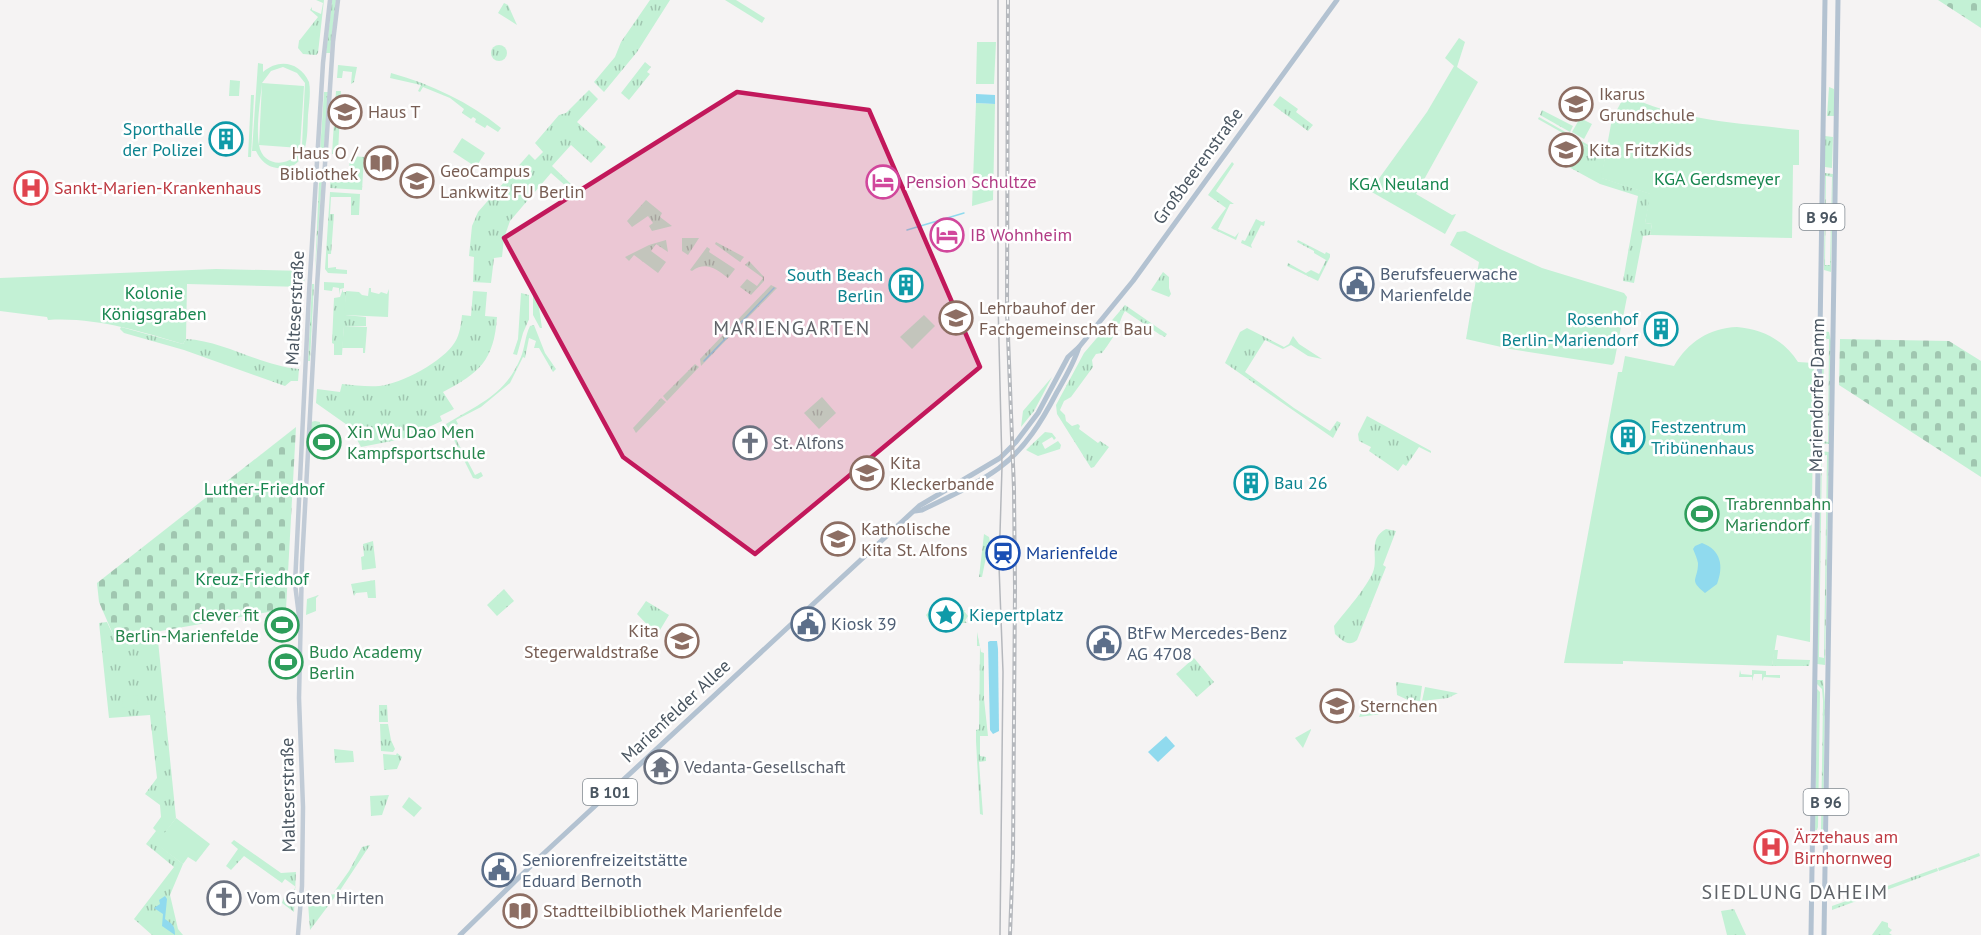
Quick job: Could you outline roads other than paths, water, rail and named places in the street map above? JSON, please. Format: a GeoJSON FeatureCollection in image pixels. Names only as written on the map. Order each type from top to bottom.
{"type":"FeatureCollection","features":[{"type":"Feature","properties":{"kind":"main road","name":"Malteserstraße"},"geometry":{"type":"LineString","coordinates":[[304,471],[316,177],[330,0]]}},
{"type":"Feature","properties":{"kind":"main road","name":"Malteserstraße"},"geometry":{"type":"LineString","coordinates":[[298,935],[302,889],[303,807],[299,713],[300,618],[296,608],[295,587],[299,563],[316,286],[338,0]]}},
{"type":"Feature","properties":{"kind":"main road","name":"Großbeerenstraße"},"geometry":{"type":"LineString","coordinates":[[1019,438],[1041,408],[1072,351],[1079,347],[1133,281],[1337,0]]}},
{"type":"Feature","properties":{"kind":"main road","name":"Mariendorfer Damm"},"geometry":{"type":"LineString","coordinates":[[1811,935],[1825,0]]}},
{"type":"Feature","properties":{"kind":"main road","name":"Mariendorfer Damm"},"geometry":{"type":"LineString","coordinates":[[1824,935],[1838,0]]}},
{"type":"Feature","properties":{"kind":"main road"},"geometry":{"type":"LineString","coordinates":[[322,88],[330,88]]}},
{"type":"Feature","properties":{"kind":"main road"},"geometry":{"type":"LineString","coordinates":[[318,154],[326,155]]}},
{"type":"Feature","properties":{"kind":"main road"},"geometry":{"type":"LineString","coordinates":[[316,177],[325,178]]}},
{"type":"Feature","properties":{"kind":"main road","name":"Großbeerenstraße"},"geometry":{"type":"LineString","coordinates":[[1023,445],[1041,421],[1077,355],[1079,347]]}},
{"type":"Feature","properties":{"kind":"main road","name":"Marienfelder Allee"},"geometry":{"type":"LineString","coordinates":[[460,935],[541,856],[915,511],[927,501],[1000,458],[1019,438]]}},
{"type":"Feature","properties":{"kind":"main road","name":"Marienfelder Allee"},"geometry":{"type":"LineString","coordinates":[[915,511],[922,510],[985,477],[1000,467],[1023,445]]}},
{"type":"Feature","properties":{"kind":"water"},"geometry":{"type":"Polygon","coordinates":[[[976,94],[995,95],[995,104],[976,103],[976,94]]]}},
{"type":"Feature","properties":{"kind":"water"},"geometry":{"type":"Polygon","coordinates":[[[1702,543],[1717,554],[1720,565],[1717,584],[1705,593],[1695,582],[1698,563],[1693,549],[1702,543]]]}},
{"type":"Feature","properties":{"kind":"water"},"geometry":{"type":"Polygon","coordinates":[[[997,641],[998,649],[999,731],[993,734],[990,730],[988,642],[997,641]]]}},
{"type":"Feature","properties":{"kind":"water"},"geometry":{"type":"Polygon","coordinates":[[[1166,736],[1175,746],[1158,762],[1148,752],[1166,736]]]}},
{"type":"Feature","properties":{"kind":"water"},"geometry":{"type":"Polygon","coordinates":[[[165,896],[167,899],[165,919],[173,925],[175,935],[162,926],[163,914],[154,908],[165,896]]]}},
{"type":"Feature","properties":{"kind":"waterway"},"geometry":{"type":"LineString","coordinates":[[907,230],[964,213]]}},
{"type":"Feature","properties":{"kind":"waterway"},"geometry":{"type":"LineString","coordinates":[[704,361],[774,288]]}},
{"type":"Feature","properties":{"kind":"tram line"},"geometry":{"type":"LineString","coordinates":[[998,0],[998,302],[1002,467],[999,566],[1003,672],[1000,935]]}},
{"type":"Feature","properties":{"kind":"railway"},"geometry":{"type":"LineString","coordinates":[[1008,0],[1007,311],[1014,489],[1015,588],[1013,855],[1010,935]]}},
{"type":"Feature","properties":{"kind":"place","name":"Ikarus Grundschule"},"geometry":{"type":"Point","coordinates":[1576,104]}},
{"type":"Feature","properties":{"kind":"place","name":"Haus T"},"geometry":{"type":"Point","coordinates":[345,112]}},
{"type":"Feature","properties":{"kind":"place","name":"Sporthalle der Polizei"},"geometry":{"type":"Point","coordinates":[226,139]}},
{"type":"Feature","properties":{"kind":"place","name":"Kita FritzKids"},"geometry":{"type":"Point","coordinates":[1566,150]}},
{"type":"Feature","properties":{"kind":"place","name":"Haus O / Bibliothek"},"geometry":{"type":"Point","coordinates":[381,163]}},
{"type":"Feature","properties":{"kind":"place","name":"GeoCampus Lankwitz FU Berlin"},"geometry":{"type":"Point","coordinates":[417,181]}},
{"type":"Feature","properties":{"kind":"place","name":"Pension Schultze"},"geometry":{"type":"Point","coordinates":[883,182]}},
{"type":"Feature","properties":{"kind":"place","name":"Sankt-Marien-Krankenhaus"},"geometry":{"type":"Point","coordinates":[31,188]}},
{"type":"Feature","properties":{"kind":"place","name":"IB Wohnheim"},"geometry":{"type":"Point","coordinates":[947,235]}},
{"type":"Feature","properties":{"kind":"place","name":"Berufsfeuerwache Marienfelde"},"geometry":{"type":"Point","coordinates":[1357,284]}},
{"type":"Feature","properties":{"kind":"place","name":"South Beach Berlin"},"geometry":{"type":"Point","coordinates":[906,285]}},
{"type":"Feature","properties":{"kind":"place","name":"Lehrbauhof der Fachgemeinschaft Bau"},"geometry":{"type":"Point","coordinates":[956,318]}},
{"type":"Feature","properties":{"kind":"place","name":"Rosenhof Berlin-Mariendorf"},"geometry":{"type":"Point","coordinates":[1661,329]}},
{"type":"Feature","properties":{"kind":"place","name":"Festzentrum Tribünenhaus"},"geometry":{"type":"Point","coordinates":[1628,437]}},
{"type":"Feature","properties":{"kind":"place","name":"Xin Wu Dao Men Kampfsportschule"},"geometry":{"type":"Point","coordinates":[324,442]}},
{"type":"Feature","properties":{"kind":"place","name":"St. Alfons"},"geometry":{"type":"Point","coordinates":[750,443]}},
{"type":"Feature","properties":{"kind":"place","name":"Kita Kleckerbande"},"geometry":{"type":"Point","coordinates":[867,473]}},
{"type":"Feature","properties":{"kind":"place","name":"Bau 26"},"geometry":{"type":"Point","coordinates":[1251,483]}},
{"type":"Feature","properties":{"kind":"place","name":"Trabrennbahn Mariendorf"},"geometry":{"type":"Point","coordinates":[1702,514]}},
{"type":"Feature","properties":{"kind":"place","name":"Katholische Kita St. Alfons"},"geometry":{"type":"Point","coordinates":[838,539]}},
{"type":"Feature","properties":{"kind":"place","name":"Marienfelde"},"geometry":{"type":"Point","coordinates":[1003,553]}},
{"type":"Feature","properties":{"kind":"place","name":"Kiepertplatz"},"geometry":{"type":"Point","coordinates":[946,615]}},
{"type":"Feature","properties":{"kind":"place","name":"Kiosk 39"},"geometry":{"type":"Point","coordinates":[808,624]}},
{"type":"Feature","properties":{"kind":"place","name":"clever fit Berlin-Marienfelde"},"geometry":{"type":"Point","coordinates":[282,625]}},
{"type":"Feature","properties":{"kind":"place","name":"Kita Stegerwaldstraße"},"geometry":{"type":"Point","coordinates":[682,641]}},
{"type":"Feature","properties":{"kind":"place","name":"BtFw Mercedes-Benz AG 4708"},"geometry":{"type":"Point","coordinates":[1104,643]}},
{"type":"Feature","properties":{"kind":"place","name":"Budo Academy Berlin"},"geometry":{"type":"Point","coordinates":[286,662]}},
{"type":"Feature","properties":{"kind":"place","name":"Sternchen"},"geometry":{"type":"Point","coordinates":[1337,706]}},
{"type":"Feature","properties":{"kind":"place","name":"Vedanta-Gesellschaft"},"geometry":{"type":"Point","coordinates":[661,767]}},
{"type":"Feature","properties":{"kind":"place","name":"Ärztehaus am Birnhornweg"},"geometry":{"type":"Point","coordinates":[1771,847]}},
{"type":"Feature","properties":{"kind":"place","name":"Seniorenfreizeitstätte Eduard Bernoth"},"geometry":{"type":"Point","coordinates":[499,870]}},
{"type":"Feature","properties":{"kind":"place","name":"Vom Guten Hirten"},"geometry":{"type":"Point","coordinates":[224,898]}},
{"type":"Feature","properties":{"kind":"place","name":"Stadtteilbibliothek Marienfelde"},"geometry":{"type":"Point","coordinates":[520,911]}},
{"type":"Feature","properties":{"kind":"district","name":"MARIENGARTEN"},"geometry":{"type":"Point","coordinates":[792,328]}},
{"type":"Feature","properties":{"kind":"district","name":"SIEDLUNG DAHEIM"},"geometry":{"type":"Point","coordinates":[1795,892]}},
{"type":"Feature","properties":{"kind":"park label","name":"KGA Gerdsmeyer"},"geometry":{"type":"Point","coordinates":[1717,179]}},
{"type":"Feature","properties":{"kind":"park label","name":"KGA Neuland"},"geometry":{"type":"Point","coordinates":[1399,184]}},
{"type":"Feature","properties":{"kind":"park label","name":"Kolonie Königsgraben"},"geometry":{"type":"Point","coordinates":[154,303]}},
{"type":"Feature","properties":{"kind":"park label","name":"Luther-Friedhof"},"geometry":{"type":"Point","coordinates":[264,489]}},
{"type":"Feature","properties":{"kind":"park label","name":"Kreuz-Friedhof"},"geometry":{"type":"Point","coordinates":[252,579]}}]}
